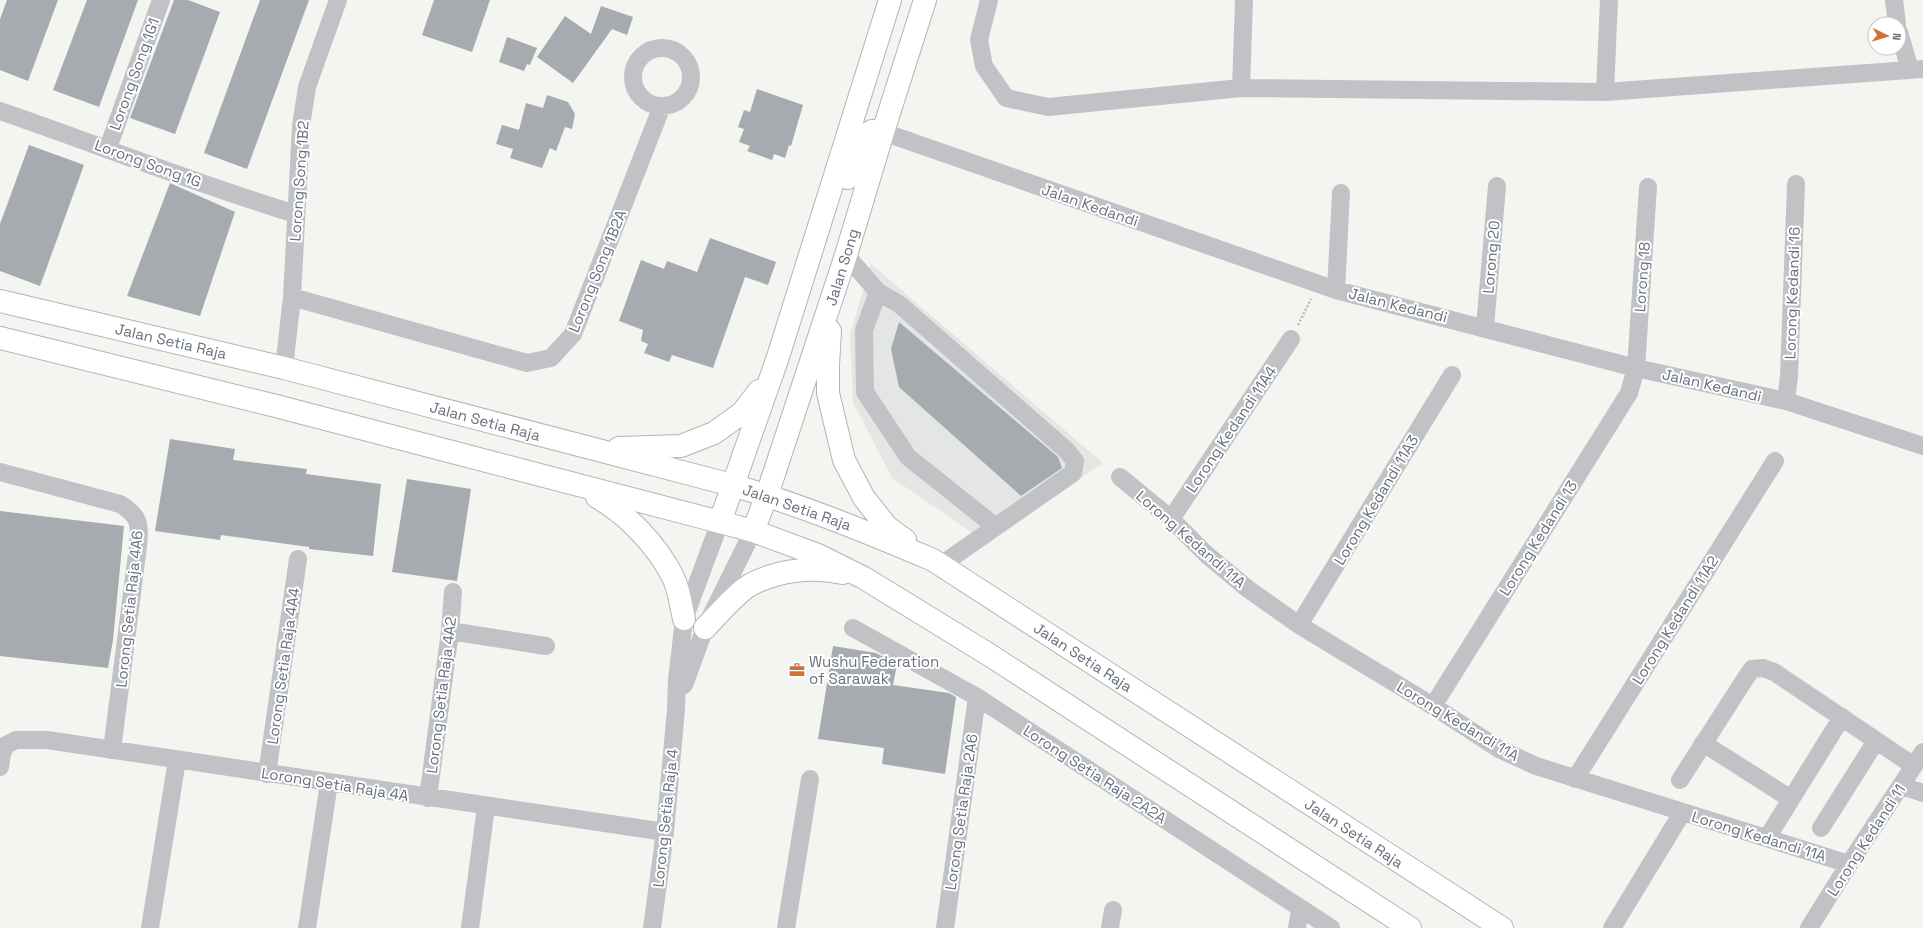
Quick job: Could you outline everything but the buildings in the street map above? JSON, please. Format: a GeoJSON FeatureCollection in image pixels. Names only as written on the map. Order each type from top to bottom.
{"type":"FeatureCollection","features":[{"type":"Feature","properties":{"kind":"main road"},"geometry":{"type":"LineString","coordinates":[[720,522],[778,357],[890,0]]}},
{"type":"Feature","properties":{"kind":"main road","name":"Jalan Song"},"geometry":{"type":"LineString","coordinates":[[753,531],[767,495],[833,298],[925,0]]}},
{"type":"Feature","properties":{"kind":"main road"},"geometry":{"type":"LineString","coordinates":[[810,254],[840,198],[866,135],[872,131],[883,132]]}},
{"type":"Feature","properties":{"kind":"main road"},"geometry":{"type":"LineString","coordinates":[[833,298],[828,365],[828,393],[844,460],[864,498],[887,527],[937,562]]}},
{"type":"Feature","properties":{"kind":"main road","name":"Jalan Setia Raja"},"geometry":{"type":"LineString","coordinates":[[0,301],[284,368],[584,446],[767,495],[844,522],[937,562],[1502,928]]}},
{"type":"Feature","properties":{"kind":"main road"},"geometry":{"type":"LineString","coordinates":[[0,338],[276,406],[573,485],[720,522],[753,531],[818,555],[864,578],[988,654],[1410,928]]}},
{"type":"Feature","properties":{"kind":"main road"},"geometry":{"type":"LineString","coordinates":[[584,446],[637,448],[681,446],[714,433],[742,414],[758,392],[778,357]]}},
{"type":"Feature","properties":{"kind":"main road"},"geometry":{"type":"LineString","coordinates":[[573,485],[605,502],[625,516],[642,533],[673,577],[684,619]]}},
{"type":"Feature","properties":{"kind":"main road"},"geometry":{"type":"LineString","coordinates":[[705,628],[749,586],[782,573],[810,569],[838,572],[864,578]]}},
{"type":"Feature","properties":{"kind":"main road"},"geometry":{"type":"LineString","coordinates":[[1443,891],[1457,916],[1475,928]]}},
{"type":"Feature","properties":{"kind":"street","name":"Lorong Song 1G1"},"geometry":{"type":"LineString","coordinates":[[108,148],[161,0]]}},
{"type":"Feature","properties":{"kind":"street","name":"Lorong Song 1B2"},"geometry":{"type":"LineString","coordinates":[[284,368],[292,297],[301,126],[307,87],[338,0]]}},
{"type":"Feature","properties":{"kind":"street"},"geometry":{"type":"LineString","coordinates":[[989,0],[979,40],[984,66],[1006,98],[1048,107],[1241,88],[1605,92],[1916,70],[1907,50]]}},
{"type":"Feature","properties":{"kind":"street"},"geometry":{"type":"LineString","coordinates":[[1241,88],[1244,0]]}},
{"type":"Feature","properties":{"kind":"street"},"geometry":{"type":"LineString","coordinates":[[1605,92],[1609,0]]}},
{"type":"Feature","properties":{"kind":"street"},"geometry":{"type":"LineString","coordinates":[[1894,0],[1896,16]]}},
{"type":"Feature","properties":{"kind":"street","name":"Lorong Song 1B2A"},"geometry":{"type":"LineString","coordinates":[[292,297],[527,364],[551,358],[574,334],[662,106]]}},
{"type":"Feature","properties":{"kind":"street","name":"Lorong Song 1G"},"geometry":{"type":"LineString","coordinates":[[0,111],[108,148],[239,197],[296,214]]}},
{"type":"Feature","properties":{"kind":"street","name":"Jalan Kedandi"},"geometry":{"type":"LineString","coordinates":[[883,132],[1336,290],[1485,327],[1636,368],[1786,401],[1923,446]]}},
{"type":"Feature","properties":{"kind":"street","name":"Lorong Kedandi 16"},"geometry":{"type":"LineString","coordinates":[[1786,401],[1789,376],[1796,184]]}},
{"type":"Feature","properties":{"kind":"street","name":"Lorong 20"},"geometry":{"type":"LineString","coordinates":[[1485,327],[1496,186]]}},
{"type":"Feature","properties":{"kind":"street","name":"Lorong 18"},"geometry":{"type":"LineString","coordinates":[[1636,368],[1648,187]]}},
{"type":"Feature","properties":{"kind":"street"},"geometry":{"type":"LineString","coordinates":[[1336,290],[1341,193]]}},
{"type":"Feature","properties":{"kind":"street"},"geometry":{"type":"LineString","coordinates":[[846,255],[878,292],[900,304],[1066,450],[1075,461],[1073,473],[996,527],[937,562]]}},
{"type":"Feature","properties":{"kind":"street"},"geometry":{"type":"LineString","coordinates":[[878,292],[864,330],[865,392],[908,457],[996,527]]}},
{"type":"Feature","properties":{"kind":"street","name":"Lorong Kedandi 11A4"},"geometry":{"type":"LineString","coordinates":[[1171,519],[1290,338]]}},
{"type":"Feature","properties":{"kind":"street","name":"Lorong Kedandi 13"},"geometry":{"type":"LineString","coordinates":[[1433,706],[1629,393],[1636,368]]}},
{"type":"Feature","properties":{"kind":"street","name":"Lorong Kedandi 11A3"},"geometry":{"type":"LineString","coordinates":[[1299,625],[1452,375]]}},
{"type":"Feature","properties":{"kind":"street","name":"Lorong Kedandi 11A2"},"geometry":{"type":"LineString","coordinates":[[1575,779],[1775,461]]}},
{"type":"Feature","properties":{"kind":"street","name":"Lorong Setia Raja 4A6"},"geometry":{"type":"LineString","coordinates":[[0,472],[120,504],[131,511],[138,519],[138,546],[112,750]]}},
{"type":"Feature","properties":{"kind":"street","name":"Lorong Kedandi 11A"},"geometry":{"type":"LineString","coordinates":[[1120,477],[1171,519],[1208,555],[1248,589],[1299,625],[1433,706],[1499,749],[1536,766],[1575,779],[1849,864]]}},
{"type":"Feature","properties":{"kind":"street","name":"Lorong Setia Raja 4"},"geometry":{"type":"LineString","coordinates":[[652,928],[665,832],[676,709],[677,680],[684,619],[720,522]]}},
{"type":"Feature","properties":{"kind":"street","name":"Lorong Setia Raja 4"},"geometry":{"type":"LineString","coordinates":[[676,709],[705,628],[753,531]]}},
{"type":"Feature","properties":{"kind":"street","name":"Lorong Setia Raja 4A4"},"geometry":{"type":"LineString","coordinates":[[268,774],[298,559]]}},
{"type":"Feature","properties":{"kind":"street","name":"Lorong Setia Raja 4A2"},"geometry":{"type":"LineString","coordinates":[[428,798],[450,632],[453,592]]}},
{"type":"Feature","properties":{"kind":"street","name":"Lorong Setia Raja 2A2A"},"geometry":{"type":"LineString","coordinates":[[854,628],[977,697],[1331,928]]}},
{"type":"Feature","properties":{"kind":"street"},"geometry":{"type":"LineString","coordinates":[[450,632],[546,646]]}},
{"type":"Feature","properties":{"kind":"street"},"geometry":{"type":"LineString","coordinates":[[1680,780],[1752,669],[1763,668],[1774,672],[1876,741],[1894,750],[1919,759]]}},
{"type":"Feature","properties":{"kind":"street","name":"Lorong Setia Raja 2A6"},"geometry":{"type":"LineString","coordinates":[[946,928],[977,697]]}},
{"type":"Feature","properties":{"kind":"street"},"geometry":{"type":"LineString","coordinates":[[1767,838],[1842,717]]}},
{"type":"Feature","properties":{"kind":"street","name":"Lorong Setia Raja 4A"},"geometry":{"type":"LineString","coordinates":[[0,767],[2,754],[6,745],[16,740],[47,740],[486,807],[665,832]]}},
{"type":"Feature","properties":{"kind":"street"},"geometry":{"type":"LineString","coordinates":[[1821,828],[1876,741]]}},
{"type":"Feature","properties":{"kind":"street"},"geometry":{"type":"LineString","coordinates":[[1703,743],[1791,799]]}},
{"type":"Feature","properties":{"kind":"street","name":"Lorong Kedandi 11"},"geometry":{"type":"LineString","coordinates":[[1809,928],[1849,864],[1919,759]]}},
{"type":"Feature","properties":{"kind":"street"},"geometry":{"type":"LineString","coordinates":[[150,928],[177,760]]}},
{"type":"Feature","properties":{"kind":"street"},"geometry":{"type":"LineString","coordinates":[[786,928],[810,779]]}},
{"type":"Feature","properties":{"kind":"street"},"geometry":{"type":"LineString","coordinates":[[307,928],[329,783]]}},
{"type":"Feature","properties":{"kind":"street"},"geometry":{"type":"LineString","coordinates":[[1902,786],[1923,793]]}},
{"type":"Feature","properties":{"kind":"street"},"geometry":{"type":"LineString","coordinates":[[470,928],[486,807]]}},
{"type":"Feature","properties":{"kind":"street"},"geometry":{"type":"LineString","coordinates":[[1612,928],[1682,813]]}},
{"type":"Feature","properties":{"kind":"street"},"geometry":{"type":"LineString","coordinates":[[1297,928],[1300,908]]}},
{"type":"Feature","properties":{"kind":"street"},"geometry":{"type":"LineString","coordinates":[[1110,928],[1112,910]]}},
{"type":"Feature","properties":{"kind":"path"},"geometry":{"type":"LineString","coordinates":[[1290,338],[1311,301]]}},
{"type":"Feature","properties":{"kind":"shaded area"},"geometry":{"type":"Polygon","coordinates":[[[871,264],[1103,463],[986,542],[892,478],[853,402],[850,335],[871,264]]]}},
{"type":"Feature","properties":{"kind":"place","name":"Wushu Federation of Sarawak"},"geometry":{"type":"Point","coordinates":[797,670]}}]}
